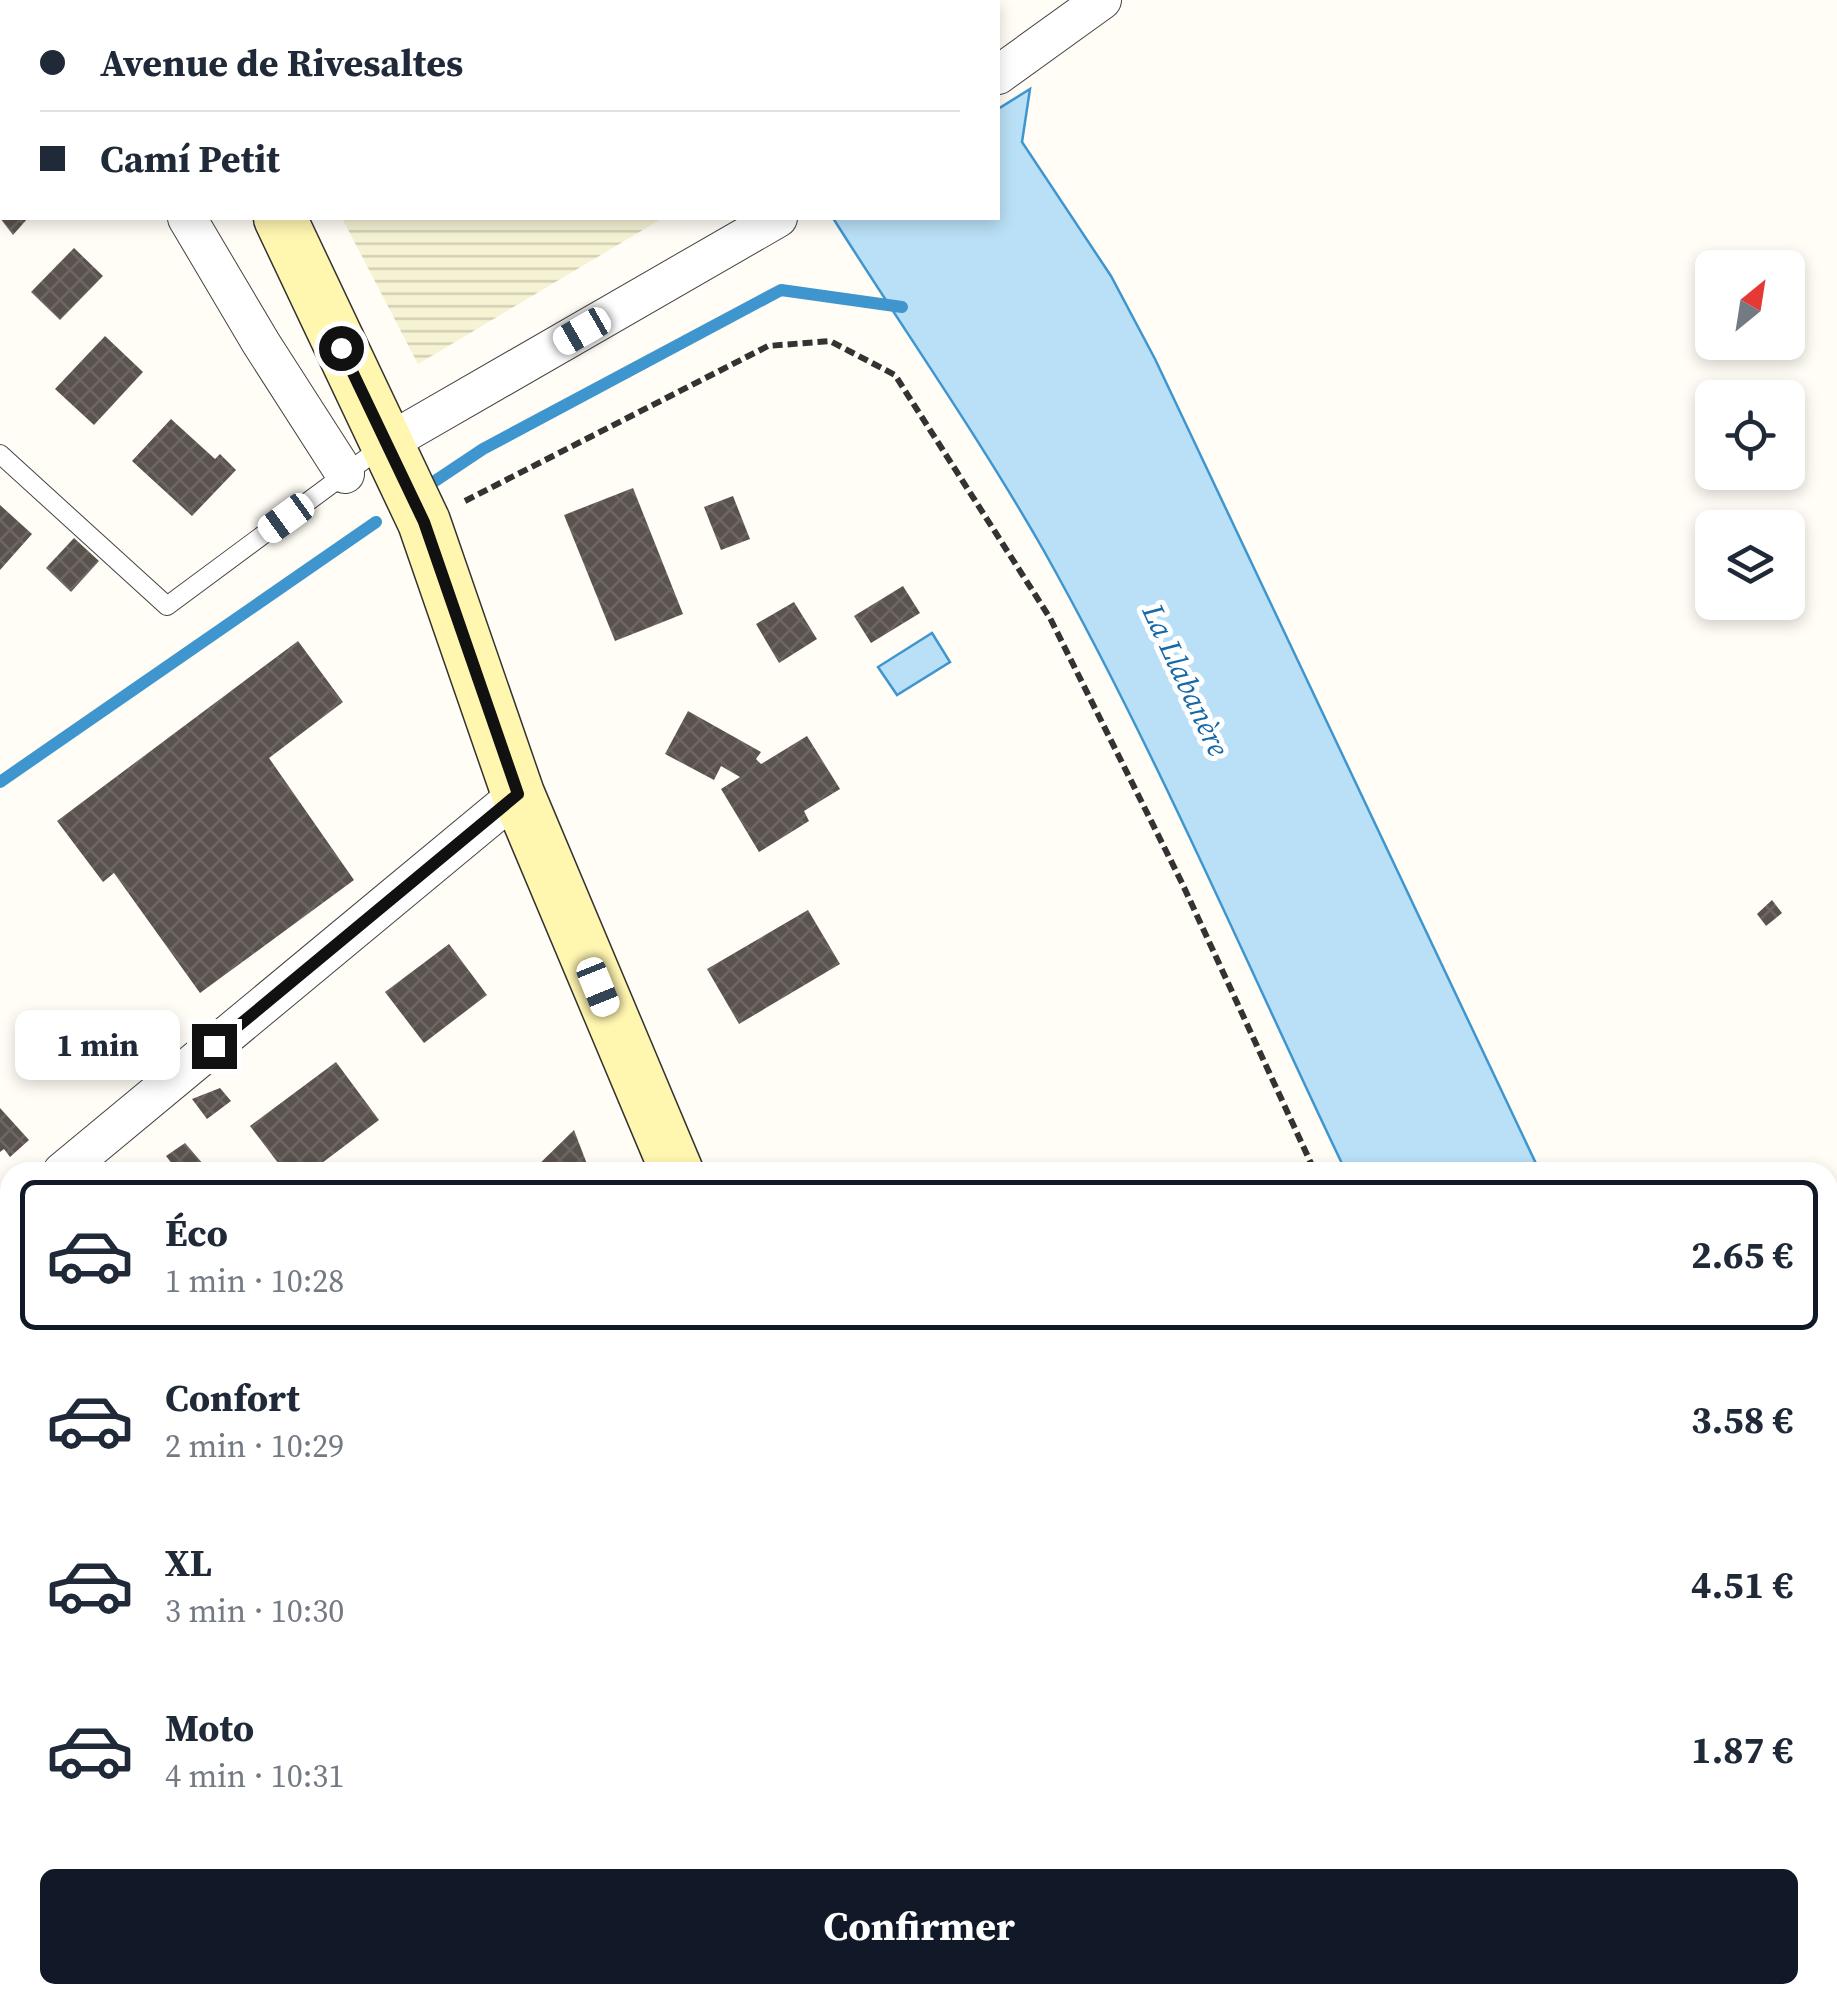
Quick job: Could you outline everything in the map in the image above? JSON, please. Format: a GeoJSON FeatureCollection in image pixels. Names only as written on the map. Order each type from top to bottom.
{"type":"FeatureCollection","features":[{"type":"Feature","properties":{"kind":"main road"},"geometry":{"type":"LineString","coordinates":[[281,220],[365,459],[424,522],[518,794],[673,1162]]}},
{"type":"Feature","properties":{"kind":"street"},"geometry":{"type":"LineString","coordinates":[[1000,74],[1102,0]]}},
{"type":"Feature","properties":{"kind":"street"},"geometry":{"type":"LineString","coordinates":[[189,220],[260,343],[365,459],[775,220]]}},
{"type":"Feature","properties":{"kind":"street"},"geometry":{"type":"LineString","coordinates":[[74,1162],[518,794]]}},
{"type":"Feature","properties":{"kind":"lane"},"geometry":{"type":"LineString","coordinates":[[0,454],[167,606],[365,459]]}},
{"type":"Feature","properties":{"kind":"path"},"geometry":{"type":"LineString","coordinates":[[424,522],[768,346],[830,341],[895,375],[1050,618],[1182,883],[1310,1162]]}},
{"type":"Feature","properties":{"kind":"shaded area"},"geometry":{"type":"Polygon","coordinates":[[[343,220],[660,220],[418,364],[343,220]]]}},
{"type":"Feature","properties":{"kind":"water","name":"La Llabanère"},"geometry":{"type":"Polygon","coordinates":[[[1030,89],[1022,142],[1111,276],[1155,359],[1535,1162],[1341,1162],[1163,781],[1085,627],[993,466],[834,220],[1000,220],[1000,108],[1030,89]]]}},
{"type":"Feature","properties":{"kind":"water"},"geometry":{"type":"Polygon","coordinates":[[[932,633],[950,662],[897,695],[878,667],[932,633]]]}},
{"type":"Feature","properties":{"kind":"building"},"geometry":{"type":"Polygon","coordinates":[[[2,220],[26,220],[13,235],[2,220]]]}},
{"type":"Feature","properties":{"kind":"building"},"geometry":{"type":"Polygon","coordinates":[[[74,248],[103,276],[60,320],[31,292],[74,248]]]}},
{"type":"Feature","properties":{"kind":"building"},"geometry":{"type":"Polygon","coordinates":[[[105,336],[143,372],[94,425],[55,389],[105,336]]]}},
{"type":"Feature","properties":{"kind":"building"},"geometry":{"type":"Polygon","coordinates":[[[171,419],[215,459],[220,454],[236,470],[192,516],[132,461],[171,419]]]}},
{"type":"Feature","properties":{"kind":"building"},"geometry":{"type":"Polygon","coordinates":[[[633,488],[683,614],[615,641],[564,515],[633,488]]]}},
{"type":"Feature","properties":{"kind":"building"},"geometry":{"type":"Polygon","coordinates":[[[733,496],[750,539],[721,550],[704,507],[733,496]]]}},
{"type":"Feature","properties":{"kind":"building"},"geometry":{"type":"Polygon","coordinates":[[[0,505],[32,534],[0,570],[0,505]]]}},
{"type":"Feature","properties":{"kind":"building"},"geometry":{"type":"Polygon","coordinates":[[[74,538],[99,561],[71,592],[46,568],[74,538]]]}},
{"type":"Feature","properties":{"kind":"building"},"geometry":{"type":"Polygon","coordinates":[[[903,586],[920,613],[871,643],[854,616],[903,586]]]}},
{"type":"Feature","properties":{"kind":"building"},"geometry":{"type":"Polygon","coordinates":[[[794,602],[817,639],[779,663],[756,624],[794,602]]]}},
{"type":"Feature","properties":{"kind":"building"},"geometry":{"type":"Polygon","coordinates":[[[298,641],[343,702],[269,758],[354,880],[200,993],[114,873],[103,882],[57,821],[298,641]]]}},
{"type":"Feature","properties":{"kind":"building"},"geometry":{"type":"Polygon","coordinates":[[[688,711],[761,752],[756,759],[761,764],[807,736],[840,789],[804,811],[809,821],[759,852],[721,789],[740,777],[721,766],[714,780],[665,754],[688,711]]]}},
{"type":"Feature","properties":{"kind":"building"},"geometry":{"type":"Polygon","coordinates":[[[1772,900],[1782,913],[1766,926],[1757,914],[1772,900]]]}},
{"type":"Feature","properties":{"kind":"building"},"geometry":{"type":"Polygon","coordinates":[[[808,910],[840,964],[739,1024],[707,969],[808,910]]]}},
{"type":"Feature","properties":{"kind":"building"},"geometry":{"type":"Polygon","coordinates":[[[449,944],[487,995],[424,1043],[385,992],[449,944]]]}},
{"type":"Feature","properties":{"kind":"building"},"geometry":{"type":"Polygon","coordinates":[[[336,1062],[379,1120],[323,1162],[277,1162],[250,1126],[336,1062]]]}},
{"type":"Feature","properties":{"kind":"building"},"geometry":{"type":"Polygon","coordinates":[[[220,1088],[231,1101],[207,1119],[192,1099],[220,1088]]]}},
{"type":"Feature","properties":{"kind":"building"},"geometry":{"type":"Polygon","coordinates":[[[0,1108],[29,1140],[10,1157],[4,1149],[0,1152],[0,1108]]]}},
{"type":"Feature","properties":{"kind":"building"},"geometry":{"type":"Polygon","coordinates":[[[574,1130],[586,1162],[541,1162],[574,1130]]]}},
{"type":"Feature","properties":{"kind":"building"},"geometry":{"type":"Polygon","coordinates":[[[185,1143],[201,1162],[171,1162],[166,1156],[185,1143]]]}},
{"type":"Feature","properties":{"kind":"waterway"},"geometry":{"type":"LineString","coordinates":[[435,481],[483,449],[781,290],[902,307]]}},
{"type":"Feature","properties":{"kind":"waterway"},"geometry":{"type":"LineString","coordinates":[[0,782],[376,522]]}},
{"type":"Feature","properties":{"kind":"route"},"geometry":{"type":"LineString","coordinates":[[214,1046],[518,794],[424,522],[341,348]]}}]}
